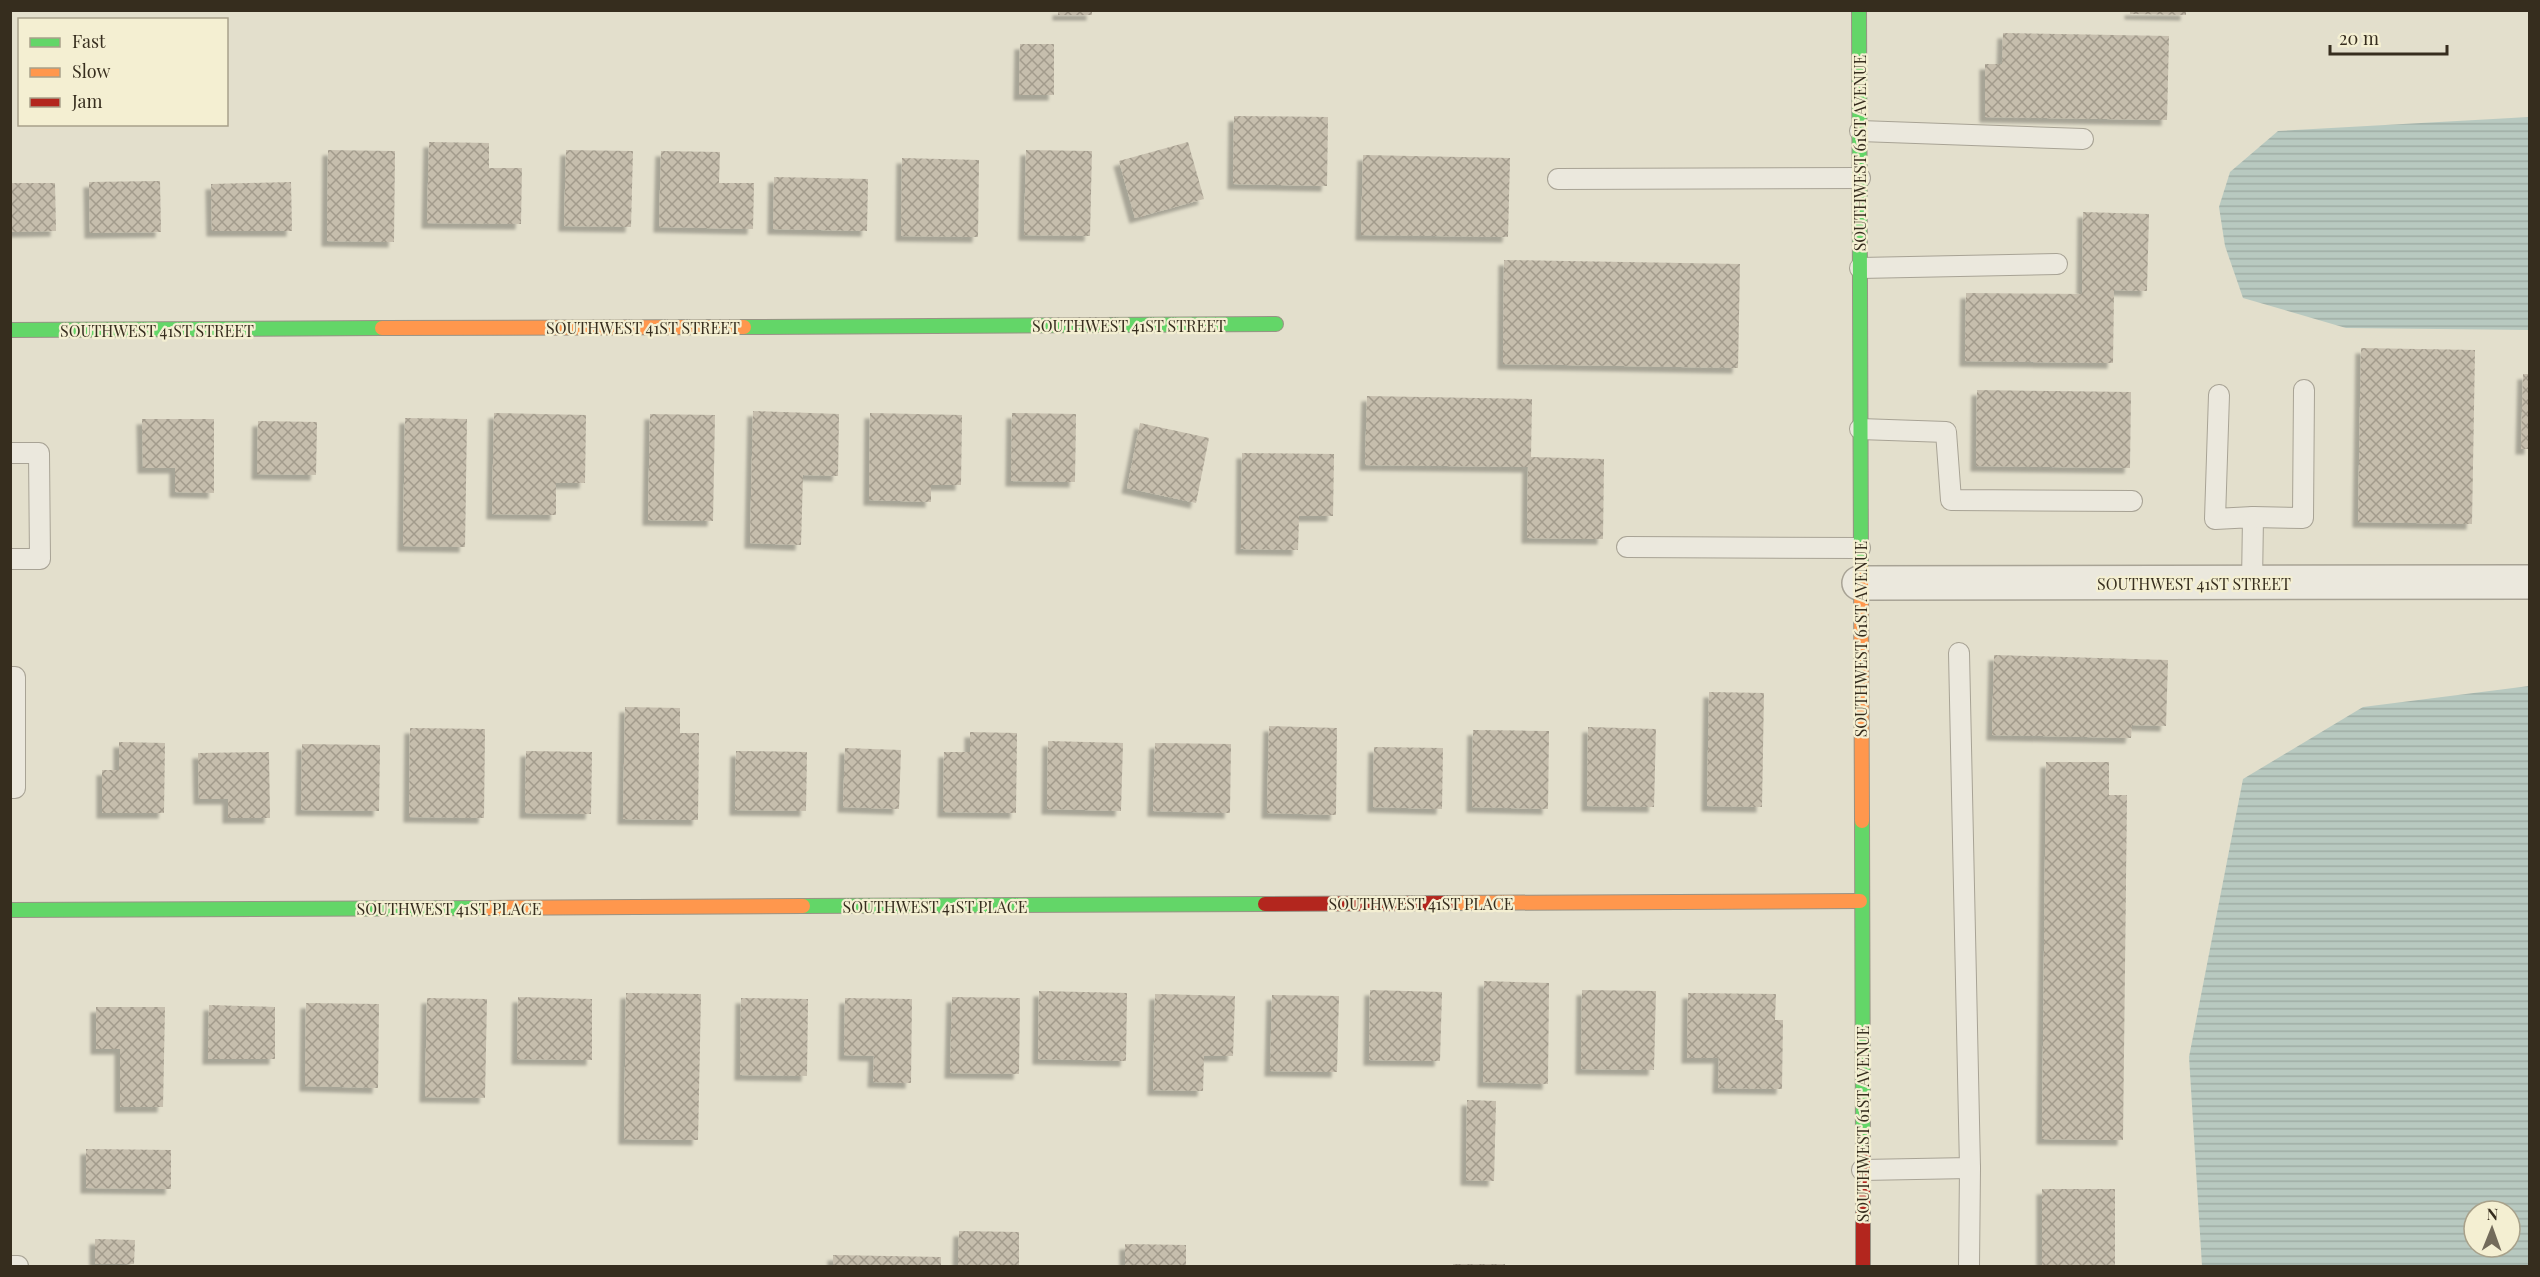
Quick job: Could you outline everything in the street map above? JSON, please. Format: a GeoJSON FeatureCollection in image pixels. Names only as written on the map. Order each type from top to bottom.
{"type":"FeatureCollection","features":[{"type":"Feature","properties":{"kind":"street","name":"SOUTHWEST 61ST AVENUE"},"geometry":{"type":"LineString","coordinates":[[1859,10],[1860,901],[1863,1266]]}},
{"type":"Feature","properties":{"kind":"street","name":"SOUTHWEST 41ST STREET"},"geometry":{"type":"LineString","coordinates":[[10,330],[1276,324]]}},
{"type":"Feature","properties":{"kind":"street","name":"SOUTHWEST 41ST STREET"},"geometry":{"type":"LineString","coordinates":[[1860,583],[2529,582]]}},
{"type":"Feature","properties":{"kind":"street","name":"SOUTHWEST 41ST PLACE"},"geometry":{"type":"LineString","coordinates":[[10,910],[1860,901]]}},
{"type":"Feature","properties":{"kind":"lane"},"geometry":{"type":"LineString","coordinates":[[1860,131],[2083,139]]}},
{"type":"Feature","properties":{"kind":"lane"},"geometry":{"type":"LineString","coordinates":[[1558,179],[1860,178]]}},
{"type":"Feature","properties":{"kind":"lane"},"geometry":{"type":"LineString","coordinates":[[1860,268],[2057,264]]}},
{"type":"Feature","properties":{"kind":"lane"},"geometry":{"type":"LineString","coordinates":[[2219,395],[2216,519],[2303,518],[2304,390]]}},
{"type":"Feature","properties":{"kind":"lane"},"geometry":{"type":"LineString","coordinates":[[1860,429],[1946,432],[1951,500],[2132,501]]}},
{"type":"Feature","properties":{"kind":"lane"},"geometry":{"type":"LineString","coordinates":[[10,453],[39,453],[40,559],[10,560]]}},
{"type":"Feature","properties":{"kind":"lane"},"geometry":{"type":"LineString","coordinates":[[2252,583],[2253,517]]}},
{"type":"Feature","properties":{"kind":"lane"},"geometry":{"type":"LineString","coordinates":[[1628,547],[1860,548]]}},
{"type":"Feature","properties":{"kind":"lane"},"geometry":{"type":"LineString","coordinates":[[1959,653],[1970,1168],[1969,1266]]}},
{"type":"Feature","properties":{"kind":"lane"},"geometry":{"type":"LineString","coordinates":[[10,677],[15,677],[15,788],[10,788]]}},
{"type":"Feature","properties":{"kind":"lane"},"geometry":{"type":"LineString","coordinates":[[1862,1170],[1970,1168]]}},
{"type":"Feature","properties":{"kind":"lane"},"geometry":{"type":"LineString","coordinates":[[10,1266],[18,1266]]}},
{"type":"Feature","properties":{"kind":"shaded area"},"geometry":{"type":"Polygon","coordinates":[[[2529,117],[2529,330],[2346,328],[2243,298],[2225,246],[2219,207],[2230,172],[2278,131],[2529,117]]]}},
{"type":"Feature","properties":{"kind":"shaded area"},"geometry":{"type":"Polygon","coordinates":[[[2529,686],[2529,1266],[2202,1266],[2189,1057],[2243,779],[2363,707],[2529,686]]]}},
{"type":"Feature","properties":{"kind":"building"},"geometry":{"type":"Polygon","coordinates":[[[1058,10],[1092,10],[1092,15],[1058,15],[1058,10]]]}},
{"type":"Feature","properties":{"kind":"building"},"geometry":{"type":"Polygon","coordinates":[[[2130,10],[2186,10],[2186,15],[2130,14],[2130,10]]]}},
{"type":"Feature","properties":{"kind":"building"},"geometry":{"type":"Polygon","coordinates":[[[2003,33],[2169,36],[2167,120],[1985,117],[1985,64],[2002,64],[2003,33]]]}},
{"type":"Feature","properties":{"kind":"building"},"geometry":{"type":"Polygon","coordinates":[[[1020,44],[1054,44],[1054,95],[1019,95],[1020,44]]]}},
{"type":"Feature","properties":{"kind":"building"},"geometry":{"type":"Polygon","coordinates":[[[1234,116],[1328,117],[1327,186],[1233,184],[1234,116]]]}},
{"type":"Feature","properties":{"kind":"building"},"geometry":{"type":"Polygon","coordinates":[[[429,142],[489,143],[489,168],[522,168],[521,224],[427,223],[429,142]]]}},
{"type":"Feature","properties":{"kind":"building"},"geometry":{"type":"Polygon","coordinates":[[[1188,142],[1204,199],[1135,218],[1119,161],[1188,142]]]}},
{"type":"Feature","properties":{"kind":"building"},"geometry":{"type":"Polygon","coordinates":[[[328,150],[395,151],[394,242],[327,241],[328,150]]]}},
{"type":"Feature","properties":{"kind":"building"},"geometry":{"type":"Polygon","coordinates":[[[566,150],[633,151],[631,227],[564,226],[566,150]]]}},
{"type":"Feature","properties":{"kind":"building"},"geometry":{"type":"Polygon","coordinates":[[[1026,150],[1092,151],[1090,236],[1024,235],[1026,150]]]}},
{"type":"Feature","properties":{"kind":"building"},"geometry":{"type":"Polygon","coordinates":[[[661,151],[720,152],[719,183],[754,183],[753,229],[659,227],[661,151]]]}},
{"type":"Feature","properties":{"kind":"building"},"geometry":{"type":"Polygon","coordinates":[[[1363,155],[1510,158],[1508,237],[1361,235],[1363,155]]]}},
{"type":"Feature","properties":{"kind":"building"},"geometry":{"type":"Polygon","coordinates":[[[902,158],[979,160],[978,237],[901,236],[902,158]]]}},
{"type":"Feature","properties":{"kind":"building"},"geometry":{"type":"Polygon","coordinates":[[[774,177],[868,179],[867,231],[773,229],[774,177]]]}},
{"type":"Feature","properties":{"kind":"building"},"geometry":{"type":"Polygon","coordinates":[[[160,181],[161,232],[90,233],[89,182],[160,181]]]}},
{"type":"Feature","properties":{"kind":"building"},"geometry":{"type":"Polygon","coordinates":[[[291,182],[292,231],[212,231],[211,184],[291,182]]]}},
{"type":"Feature","properties":{"kind":"building"},"geometry":{"type":"Polygon","coordinates":[[[10,183],[55,183],[56,231],[10,232],[10,183]]]}},
{"type":"Feature","properties":{"kind":"building"},"geometry":{"type":"Polygon","coordinates":[[[2083,212],[2149,214],[2147,291],[2114,290],[2113,363],[1965,361],[1966,293],[2082,294],[2083,212]]]}},
{"type":"Feature","properties":{"kind":"building"},"geometry":{"type":"Polygon","coordinates":[[[1504,260],[1740,264],[1738,368],[1503,364],[1504,260]]]}},
{"type":"Feature","properties":{"kind":"building"},"geometry":{"type":"Polygon","coordinates":[[[2361,348],[2475,350],[2472,524],[2358,522],[2361,348]]]}},
{"type":"Feature","properties":{"kind":"building"},"geometry":{"type":"Polygon","coordinates":[[[2523,374],[2530,374],[2530,449],[2521,449],[2523,374]]]}},
{"type":"Feature","properties":{"kind":"building"},"geometry":{"type":"Polygon","coordinates":[[[1977,390],[2131,392],[2130,468],[1976,466],[1977,390]]]}},
{"type":"Feature","properties":{"kind":"building"},"geometry":{"type":"Polygon","coordinates":[[[1367,396],[1532,399],[1531,457],[1604,459],[1603,539],[1527,538],[1528,467],[1365,465],[1367,396]]]}},
{"type":"Feature","properties":{"kind":"building"},"geometry":{"type":"Polygon","coordinates":[[[753,411],[839,414],[838,476],[803,475],[801,545],[750,543],[753,411]]]}},
{"type":"Feature","properties":{"kind":"building"},"geometry":{"type":"Polygon","coordinates":[[[494,413],[586,415],[585,483],[556,483],[556,515],[492,514],[494,413]]]}},
{"type":"Feature","properties":{"kind":"building"},"geometry":{"type":"Polygon","coordinates":[[[870,413],[962,415],[961,485],[931,485],[931,502],[869,500],[870,413]]]}},
{"type":"Feature","properties":{"kind":"building"},"geometry":{"type":"Polygon","coordinates":[[[1012,413],[1076,414],[1075,482],[1011,481],[1012,413]]]}},
{"type":"Feature","properties":{"kind":"building"},"geometry":{"type":"Polygon","coordinates":[[[650,414],[715,415],[713,521],[648,520],[650,414]]]}},
{"type":"Feature","properties":{"kind":"building"},"geometry":{"type":"Polygon","coordinates":[[[405,418],[467,419],[465,547],[403,546],[405,418]]]}},
{"type":"Feature","properties":{"kind":"building"},"geometry":{"type":"Polygon","coordinates":[[[142,419],[214,419],[214,493],[175,492],[175,468],[143,468],[142,419]]]}},
{"type":"Feature","properties":{"kind":"building"},"geometry":{"type":"Polygon","coordinates":[[[258,421],[317,422],[316,475],[257,474],[258,421]]]}},
{"type":"Feature","properties":{"kind":"building"},"geometry":{"type":"Polygon","coordinates":[[[1140,423],[1209,438],[1196,503],[1127,488],[1140,423]]]}},
{"type":"Feature","properties":{"kind":"building"},"geometry":{"type":"Polygon","coordinates":[[[1242,453],[1334,454],[1333,516],[1299,516],[1298,550],[1241,549],[1242,453]]]}},
{"type":"Feature","properties":{"kind":"building"},"geometry":{"type":"Polygon","coordinates":[[[1994,655],[2168,660],[2166,726],[2132,725],[2131,738],[1992,735],[1994,655]]]}},
{"type":"Feature","properties":{"kind":"building"},"geometry":{"type":"Polygon","coordinates":[[[1709,692],[1764,693],[1762,807],[1707,806],[1709,692]]]}},
{"type":"Feature","properties":{"kind":"building"},"geometry":{"type":"Polygon","coordinates":[[[625,707],[680,708],[680,733],[699,733],[698,820],[623,819],[625,707]]]}},
{"type":"Feature","properties":{"kind":"building"},"geometry":{"type":"Polygon","coordinates":[[[1269,726],[1337,728],[1336,815],[1267,813],[1269,726]]]}},
{"type":"Feature","properties":{"kind":"building"},"geometry":{"type":"Polygon","coordinates":[[[1588,727],[1656,729],[1654,807],[1587,806],[1588,727]]]}},
{"type":"Feature","properties":{"kind":"building"},"geometry":{"type":"Polygon","coordinates":[[[410,728],[485,729],[484,818],[409,817],[410,728]]]}},
{"type":"Feature","properties":{"kind":"building"},"geometry":{"type":"Polygon","coordinates":[[[1473,730],[1549,731],[1548,809],[1472,807],[1473,730]]]}},
{"type":"Feature","properties":{"kind":"building"},"geometry":{"type":"Polygon","coordinates":[[[970,732],[1017,733],[1016,813],[943,812],[944,752],[970,752],[970,732]]]}},
{"type":"Feature","properties":{"kind":"building"},"geometry":{"type":"Polygon","coordinates":[[[1048,741],[1123,743],[1121,811],[1047,809],[1048,741]]]}},
{"type":"Feature","properties":{"kind":"building"},"geometry":{"type":"Polygon","coordinates":[[[119,742],[165,743],[164,813],[102,813],[102,770],[119,770],[119,742]]]}},
{"type":"Feature","properties":{"kind":"building"},"geometry":{"type":"Polygon","coordinates":[[[1155,743],[1231,744],[1230,813],[1153,811],[1155,743]]]}},
{"type":"Feature","properties":{"kind":"building"},"geometry":{"type":"Polygon","coordinates":[[[302,744],[380,745],[379,811],[301,810],[302,744]]]}},
{"type":"Feature","properties":{"kind":"building"},"geometry":{"type":"Polygon","coordinates":[[[1374,747],[1443,748],[1442,809],[1373,807],[1374,747]]]}},
{"type":"Feature","properties":{"kind":"building"},"geometry":{"type":"Polygon","coordinates":[[[845,748],[901,750],[899,809],[843,807],[845,748]]]}},
{"type":"Feature","properties":{"kind":"building"},"geometry":{"type":"Polygon","coordinates":[[[526,751],[592,752],[591,814],[525,813],[526,751]]]}},
{"type":"Feature","properties":{"kind":"building"},"geometry":{"type":"Polygon","coordinates":[[[736,751],[807,752],[806,811],[735,810],[736,751]]]}},
{"type":"Feature","properties":{"kind":"building"},"geometry":{"type":"Polygon","coordinates":[[[269,752],[270,818],[228,818],[228,799],[199,799],[198,753],[269,752]]]}},
{"type":"Feature","properties":{"kind":"building"},"geometry":{"type":"Polygon","coordinates":[[[2046,762],[2109,762],[2109,795],[2127,795],[2123,1140],[2042,1139],[2046,762]]]}},
{"type":"Feature","properties":{"kind":"building"},"geometry":{"type":"Polygon","coordinates":[[[1484,981],[1549,983],[1548,1084],[1483,1082],[1484,981]]]}},
{"type":"Feature","properties":{"kind":"building"},"geometry":{"type":"Polygon","coordinates":[[[1370,990],[1442,992],[1440,1061],[1369,1060],[1370,990]]]}},
{"type":"Feature","properties":{"kind":"building"},"geometry":{"type":"Polygon","coordinates":[[[1582,990],[1656,991],[1654,1070],[1581,1069],[1582,990]]]}},
{"type":"Feature","properties":{"kind":"building"},"geometry":{"type":"Polygon","coordinates":[[[1039,991],[1127,993],[1126,1061],[1038,1059],[1039,991]]]}},
{"type":"Feature","properties":{"kind":"building"},"geometry":{"type":"Polygon","coordinates":[[[626,993],[701,994],[698,1140],[624,1139],[626,993]]]}},
{"type":"Feature","properties":{"kind":"building"},"geometry":{"type":"Polygon","coordinates":[[[1688,993],[1776,994],[1775,1020],[1783,1020],[1782,1089],[1718,1088],[1719,1058],[1687,1058],[1688,993]]]}},
{"type":"Feature","properties":{"kind":"building"},"geometry":{"type":"Polygon","coordinates":[[[1155,994],[1235,996],[1233,1056],[1204,1056],[1203,1091],[1153,1090],[1155,994]]]}},
{"type":"Feature","properties":{"kind":"building"},"geometry":{"type":"Polygon","coordinates":[[[1272,995],[1339,996],[1337,1072],[1270,1071],[1272,995]]]}},
{"type":"Feature","properties":{"kind":"building"},"geometry":{"type":"Polygon","coordinates":[[[518,997],[592,999],[592,1060],[517,1059],[518,997]]]}},
{"type":"Feature","properties":{"kind":"building"},"geometry":{"type":"Polygon","coordinates":[[[952,997],[1020,998],[1019,1074],[950,1073],[952,997]]]}},
{"type":"Feature","properties":{"kind":"building"},"geometry":{"type":"Polygon","coordinates":[[[427,998],[487,999],[485,1098],[425,1097],[427,998]]]}},
{"type":"Feature","properties":{"kind":"building"},"geometry":{"type":"Polygon","coordinates":[[[741,998],[808,999],[807,1076],[740,1075],[741,998]]]}},
{"type":"Feature","properties":{"kind":"building"},"geometry":{"type":"Polygon","coordinates":[[[845,998],[912,999],[911,1083],[873,1082],[874,1056],[844,1055],[845,998]]]}},
{"type":"Feature","properties":{"kind":"building"},"geometry":{"type":"Polygon","coordinates":[[[306,1003],[379,1004],[378,1088],[305,1086],[306,1003]]]}},
{"type":"Feature","properties":{"kind":"building"},"geometry":{"type":"Polygon","coordinates":[[[209,1005],[275,1007],[275,1059],[208,1059],[209,1005]]]}},
{"type":"Feature","properties":{"kind":"building"},"geometry":{"type":"Polygon","coordinates":[[[96,1007],[165,1007],[163,1107],[120,1107],[120,1049],[96,1049],[96,1007]]]}},
{"type":"Feature","properties":{"kind":"building"},"geometry":{"type":"Polygon","coordinates":[[[1467,1100],[1496,1101],[1494,1181],[1466,1180],[1467,1100]]]}},
{"type":"Feature","properties":{"kind":"building"},"geometry":{"type":"Polygon","coordinates":[[[86,1149],[171,1150],[171,1189],[86,1188],[86,1149]]]}},
{"type":"Feature","properties":{"kind":"building"},"geometry":{"type":"Polygon","coordinates":[[[2042,1189],[2115,1189],[2115,1266],[2042,1266],[2042,1189]]]}},
{"type":"Feature","properties":{"kind":"building"},"geometry":{"type":"Polygon","coordinates":[[[959,1231],[1019,1232],[1019,1266],[958,1266],[959,1231]]]}},
{"type":"Feature","properties":{"kind":"building"},"geometry":{"type":"Polygon","coordinates":[[[95,1239],[135,1240],[134,1264],[95,1264],[95,1239]]]}},
{"type":"Feature","properties":{"kind":"building"},"geometry":{"type":"Polygon","coordinates":[[[1125,1244],[1186,1245],[1186,1266],[1125,1266],[1125,1244]]]}},
{"type":"Feature","properties":{"kind":"building"},"geometry":{"type":"Polygon","coordinates":[[[833,1255],[941,1257],[941,1266],[833,1266],[833,1255]]]}},
{"type":"Feature","properties":{"kind":"building"},"geometry":{"type":"Polygon","coordinates":[[[1453,1264],[1505,1264],[1505,1266],[1453,1266],[1453,1264]]]}},
{"type":"Feature","properties":{"kind":"traffic: fast"},"geometry":{"type":"LineString","coordinates":[[1859,10],[1861,568]]}},
{"type":"Feature","properties":{"kind":"traffic: fast"},"geometry":{"type":"LineString","coordinates":[[744,327],[1276,324]]}},
{"type":"Feature","properties":{"kind":"traffic: fast"},"geometry":{"type":"LineString","coordinates":[[10,330],[382,328]]}},
{"type":"Feature","properties":{"kind":"traffic: fast"},"geometry":{"type":"LineString","coordinates":[[1862,821],[1863,1156]]}},
{"type":"Feature","properties":{"kind":"traffic: fast"},"geometry":{"type":"LineString","coordinates":[[803,906],[1265,904]]}},
{"type":"Feature","properties":{"kind":"traffic: fast"},"geometry":{"type":"LineString","coordinates":[[10,910],[487,908]]}},
{"type":"Feature","properties":{"kind":"traffic: slow"},"geometry":{"type":"LineString","coordinates":[[382,328],[744,327]]}},
{"type":"Feature","properties":{"kind":"traffic: slow"},"geometry":{"type":"LineString","coordinates":[[1861,568],[1862,821]]}},
{"type":"Feature","properties":{"kind":"traffic: slow"},"geometry":{"type":"LineString","coordinates":[[1448,903],[1860,901]]}},
{"type":"Feature","properties":{"kind":"traffic: slow"},"geometry":{"type":"LineString","coordinates":[[487,908],[803,906]]}},
{"type":"Feature","properties":{"kind":"traffic: jam"},"geometry":{"type":"LineString","coordinates":[[1265,904],[1448,903]]}},
{"type":"Feature","properties":{"kind":"traffic: jam"},"geometry":{"type":"LineString","coordinates":[[1863,1156],[1863,1266]]}}]}
